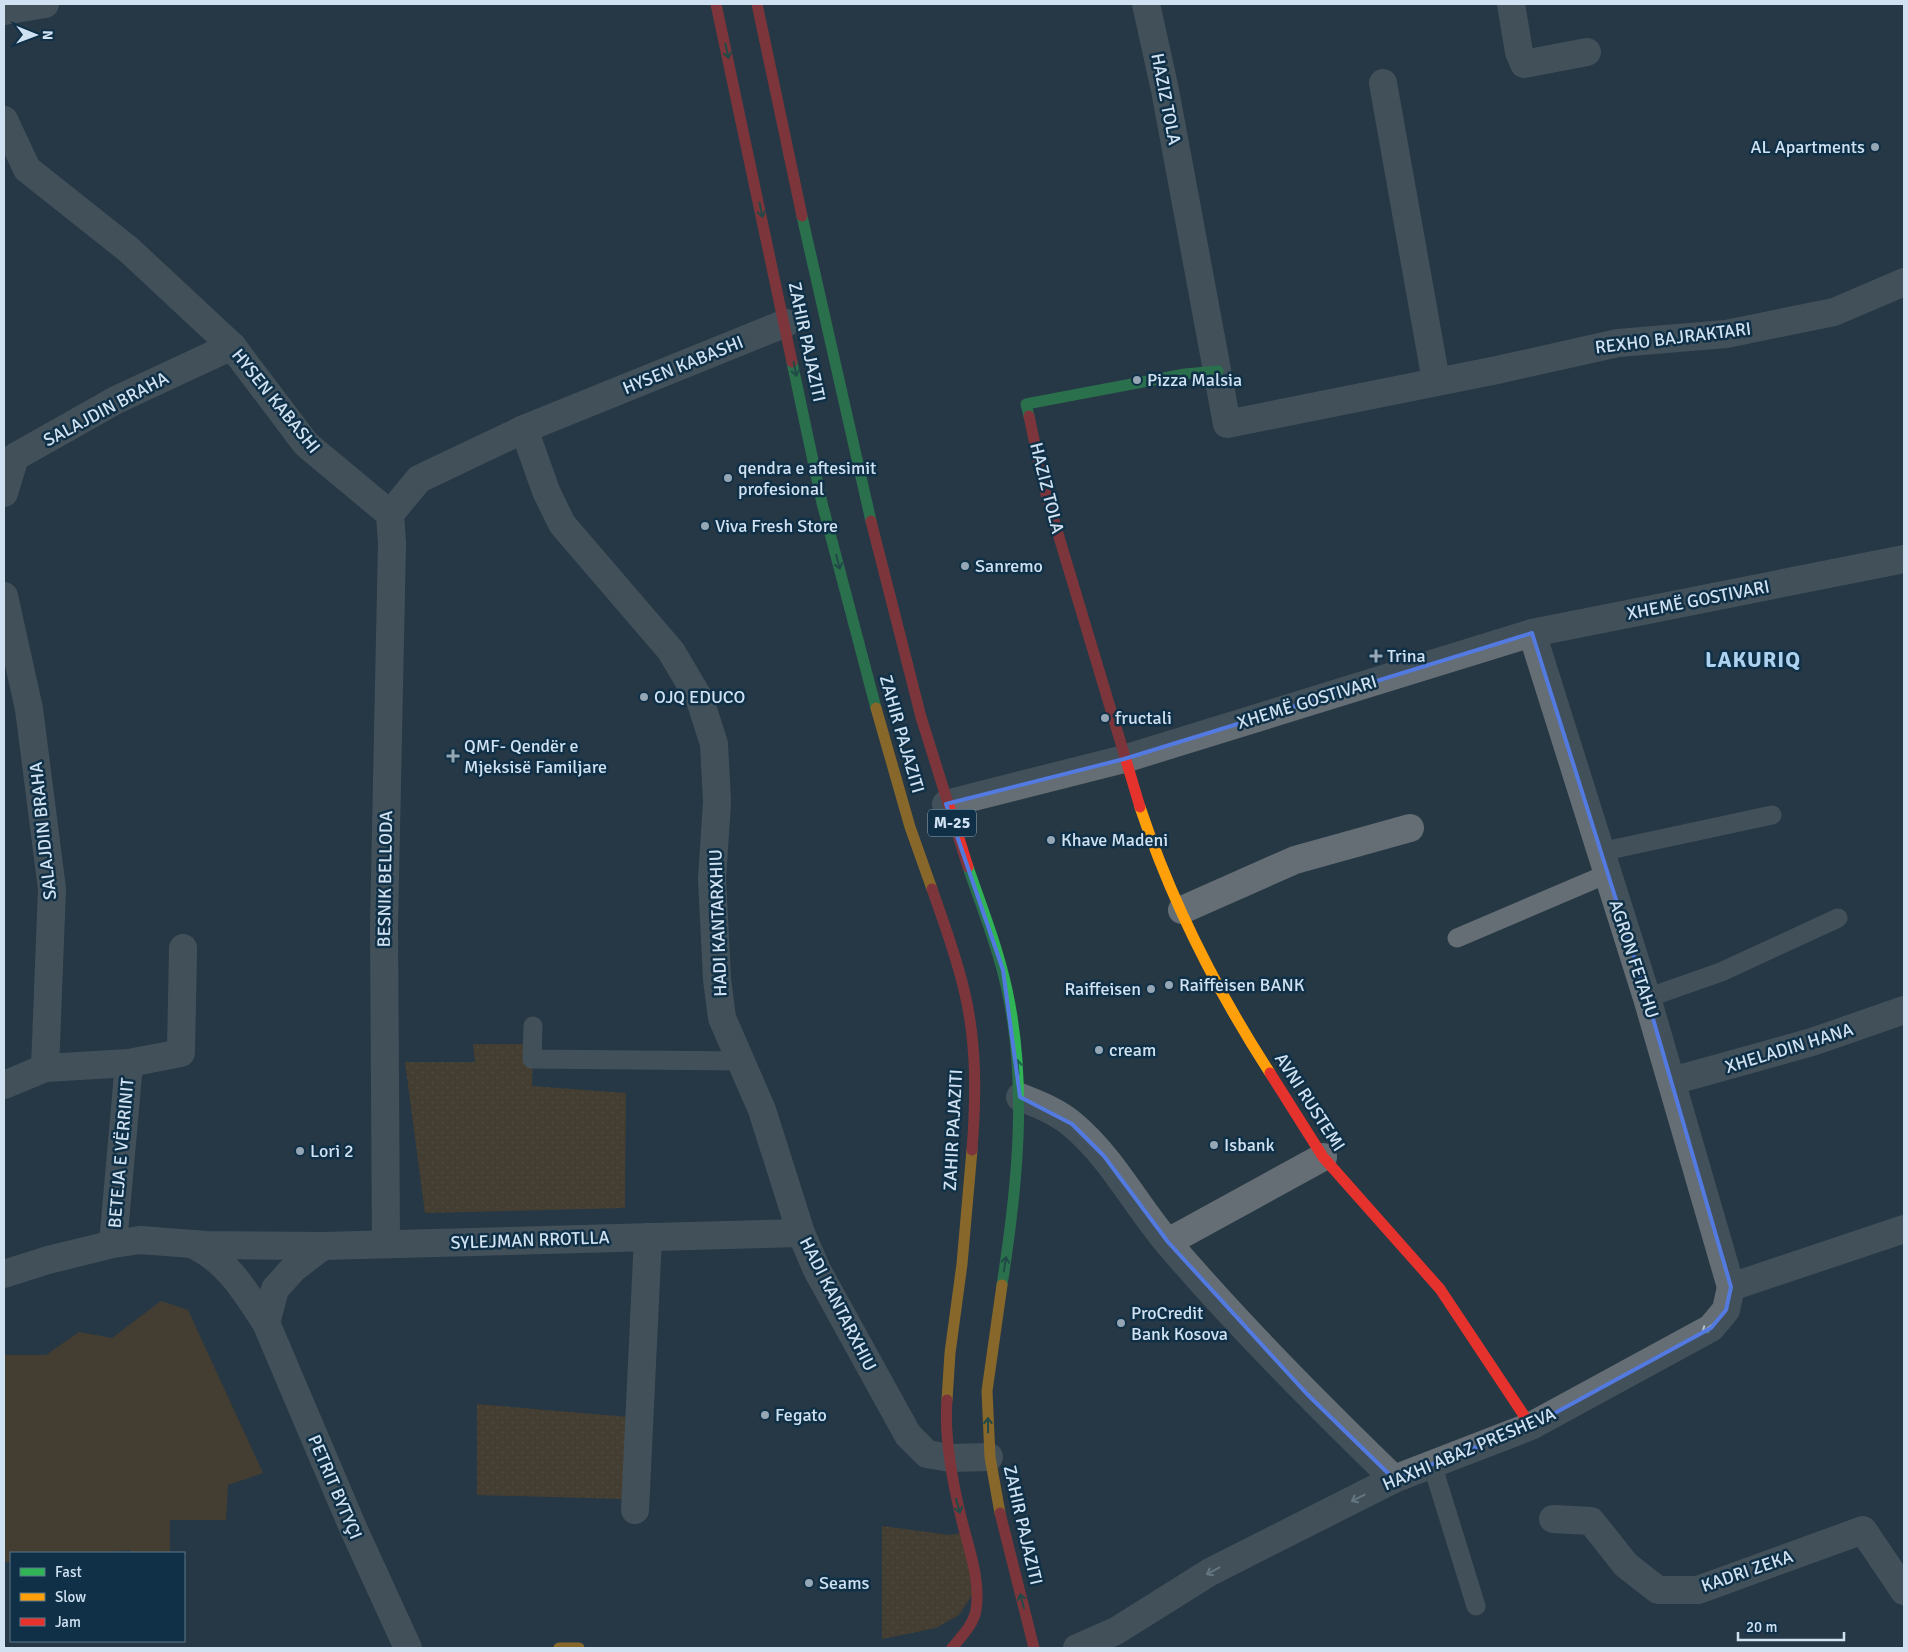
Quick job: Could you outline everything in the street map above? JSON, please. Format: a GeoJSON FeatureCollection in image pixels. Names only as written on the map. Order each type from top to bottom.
{"type":"FeatureCollection","features":[{"type":"Feature","properties":{"kind":"street"},"geometry":{"type":"LineString","coordinates":[[4,11],[45,4]]}},
{"type":"Feature","properties":{"kind":"street","name":"ZAHIR PAJAZITI"},"geometry":{"type":"LineString","coordinates":[[716,4],[786,323],[822,503],[878,716],[910,827],[951,944],[965,994],[972,1034],[975,1077],[974,1121],[962,1264],[950,1353],[946,1410],[950,1458],[956,1497],[978,1586],[976,1612],[967,1630],[952,1648]]}},
{"type":"Feature","properties":{"kind":"street","name":"ZAHIR PAJAZITI"},"geometry":{"type":"LineString","coordinates":[[756,4],[859,479],[946,804],[1003,970],[1017,1054],[1020,1097],[1017,1168],[990,1355],[987,1392],[989,1458],[1004,1533],[1034,1648]]}},
{"type":"Feature","properties":{"kind":"street","name":"HAZIZ TOLA"},"geometry":{"type":"LineString","coordinates":[[1146,4],[1165,90],[1227,424]]}},
{"type":"Feature","properties":{"kind":"street"},"geometry":{"type":"LineString","coordinates":[[1511,4],[1519,52],[1524,64],[1587,52]]}},
{"type":"Feature","properties":{"kind":"street"},"geometry":{"type":"LineString","coordinates":[[1383,83],[1436,381]]}},
{"type":"Feature","properties":{"kind":"street","name":"HYSEN KABASHI"},"geometry":{"type":"LineString","coordinates":[[4,120],[27,169],[129,250],[232,346],[306,444],[390,514],[419,479],[524,429],[786,323]]}},
{"type":"Feature","properties":{"kind":"street","name":"REXHO BAJRAKTARI"},"geometry":{"type":"LineString","coordinates":[[1227,424],[1618,343],[1726,334],[1834,312],[1904,282]]}},
{"type":"Feature","properties":{"kind":"street","name":"SALAJDIN BRAHA"},"geometry":{"type":"LineString","coordinates":[[4,492],[15,457],[116,400],[232,346]]}},
{"type":"Feature","properties":{"kind":"street","name":"HAZIZ TOLA"},"geometry":{"type":"LineString","coordinates":[[1124,758],[1044,487],[1026,404],[1185,374],[1218,371]]}},
{"type":"Feature","properties":{"kind":"street","name":"HADI KANTARXHIU"},"geometry":{"type":"LineString","coordinates":[[524,429],[546,491],[562,524],[671,652],[700,700],[714,744],[717,802],[712,879],[717,979],[722,1018],[762,1110],[801,1233],[817,1270],[908,1435],[927,1454],[950,1458],[989,1458]]}},
{"type":"Feature","properties":{"kind":"street","name":"BESNIK BELLODA"},"geometry":{"type":"LineString","coordinates":[[386,1244],[384,926],[392,543],[390,514]]}},
{"type":"Feature","properties":{"kind":"street","name":"XHEMË GOSTIVARI"},"geometry":{"type":"LineString","coordinates":[[946,804],[1124,758],[1532,633],[1904,559]]}},
{"type":"Feature","properties":{"kind":"street","name":"SALAJDIN BRAHA"},"geometry":{"type":"LineString","coordinates":[[4,587],[4,598],[29,709],[52,889],[46,1068]]}},
{"type":"Feature","properties":{"kind":"street","name":"AGRON FETAHU"},"geometry":{"type":"LineString","coordinates":[[1532,633],[1647,998],[1731,1287]]}},
{"type":"Feature","properties":{"kind":"street","name":"AVNI RUSTEMI"},"geometry":{"type":"LineString","coordinates":[[1124,758],[1158,860],[1215,978],[1259,1057],[1323,1157],[1440,1289],[1531,1426]]}},
{"type":"Feature","properties":{"kind":"street"},"geometry":{"type":"LineString","coordinates":[[1182,910],[1295,860],[1410,828]]}},
{"type":"Feature","properties":{"kind":"street","name":"BETEJA E VËRRINIT"},"geometry":{"type":"LineString","coordinates":[[4,1085],[46,1068],[129,1063],[181,1054],[183,948]]}},
{"type":"Feature","properties":{"kind":"street","name":"XHELADIN HANA"},"geometry":{"type":"LineString","coordinates":[[1672,1081],[1812,1042],[1904,1010]]}},
{"type":"Feature","properties":{"kind":"street","name":"BETEJA E VËRRINIT"},"geometry":{"type":"LineString","coordinates":[[113,1244],[129,1063]]}},
{"type":"Feature","properties":{"kind":"street"},"geometry":{"type":"LineString","coordinates":[[1020,1097],[1047,1108],[1072,1124],[1104,1156],[1168,1242],[1307,1394],[1394,1479]]}},
{"type":"Feature","properties":{"kind":"street"},"geometry":{"type":"LineString","coordinates":[[1168,1242],[1323,1157]]}},
{"type":"Feature","properties":{"kind":"street"},"geometry":{"type":"LineString","coordinates":[[1731,1287],[1904,1229]]}},
{"type":"Feature","properties":{"kind":"street","name":"SYLEJMAN RROTLLA"},"geometry":{"type":"LineString","coordinates":[[259,1246],[323,1246],[801,1233]]}},
{"type":"Feature","properties":{"kind":"street"},"geometry":{"type":"LineString","coordinates":[[635,1510],[648,1237]]}},
{"type":"Feature","properties":{"kind":"street","name":"BETEJA E VËRRINIT"},"geometry":{"type":"LineString","coordinates":[[4,1274],[48,1260],[113,1244],[140,1240],[259,1246]]}},
{"type":"Feature","properties":{"kind":"street","name":"PETRIT BYTYÇI"},"geometry":{"type":"LineString","coordinates":[[190,1243],[205,1250],[236,1276],[266,1323],[354,1530],[408,1648]]}},
{"type":"Feature","properties":{"kind":"street"},"geometry":{"type":"LineString","coordinates":[[266,1323],[275,1289],[294,1268],[323,1246]]}},
{"type":"Feature","properties":{"kind":"street","name":"HAXHI ABAZ PRESHEVA"},"geometry":{"type":"LineString","coordinates":[[1077,1648],[1116,1631],[1210,1572],[1394,1479],[1531,1426],[1711,1328],[1726,1310],[1731,1287]]}},
{"type":"Feature","properties":{"kind":"street","name":"KADRI ZEKA"},"geometry":{"type":"LineString","coordinates":[[1553,1520],[1591,1521],[1626,1566],[1658,1590],[1698,1590],[1864,1530],[1904,1591]]}},
{"type":"Feature","properties":{"kind":"street"},"geometry":{"type":"LineString","coordinates":[[559,1648],[579,1648]]}},
{"type":"Feature","properties":{"kind":"lane"},"geometry":{"type":"LineString","coordinates":[[1457,938],[1603,863],[1772,815]]}},
{"type":"Feature","properties":{"kind":"lane"},"geometry":{"type":"LineString","coordinates":[[1647,998],[1721,972],[1838,918]]}},
{"type":"Feature","properties":{"kind":"lane"},"geometry":{"type":"LineString","coordinates":[[533,1026],[532,1059],[742,1061]]}},
{"type":"Feature","properties":{"kind":"lane"},"geometry":{"type":"LineString","coordinates":[[1432,1464],[1476,1606]]}},
{"type":"Feature","properties":{"kind":"highlighted area"},"geometry":{"type":"Polygon","coordinates":[[[1532,633],[1647,998],[1731,1287],[1726,1310],[1711,1328],[1531,1426],[1394,1479],[1307,1394],[1168,1242],[1104,1156],[1072,1124],[1020,1097],[1003,970],[946,804],[1124,759],[1532,633]]]}},
{"type":"Feature","properties":{"kind":"shaded area"},"geometry":{"type":"Polygon","coordinates":[[[473,1044],[533,1044],[532,1086],[626,1093],[625,1208],[425,1213],[405,1062],[475,1062],[473,1044]]]}},
{"type":"Feature","properties":{"kind":"shaded area"},"geometry":{"type":"Polygon","coordinates":[[[161,1301],[188,1310],[263,1473],[228,1485],[226,1520],[170,1520],[170,1552],[131,1552],[130,1550],[111,1552],[10,1552],[10,1562],[4,1562],[4,1355],[46,1355],[79,1332],[112,1338],[161,1301]]]}},
{"type":"Feature","properties":{"kind":"shaded area"},"geometry":{"type":"Polygon","coordinates":[[[477,1404],[629,1417],[623,1499],[477,1495],[477,1404]]]}},
{"type":"Feature","properties":{"kind":"shaded area"},"geometry":{"type":"Polygon","coordinates":[[[882,1526],[949,1535],[968,1532],[978,1586],[959,1615],[936,1628],[882,1639],[882,1526]]]}},
{"type":"Feature","properties":{"kind":"traffic: fast"},"geometry":{"type":"LineString","coordinates":[[802,216],[871,521]]}},
{"type":"Feature","properties":{"kind":"traffic: fast"},"geometry":{"type":"LineString","coordinates":[[792,362],[822,503],[876,708]]}},
{"type":"Feature","properties":{"kind":"traffic: fast"},"geometry":{"type":"LineString","coordinates":[[1029,416],[1026,404],[1185,374],[1218,371]]}},
{"type":"Feature","properties":{"kind":"traffic: fast"},"geometry":{"type":"LineString","coordinates":[[968,867],[1003,974],[1013,1026],[1017,1063],[1019,1100],[1016,1175],[1002,1285]]}},
{"type":"Feature","properties":{"kind":"traffic: slow"},"geometry":{"type":"LineString","coordinates":[[876,708],[910,827],[932,889]]}},
{"type":"Feature","properties":{"kind":"traffic: slow"},"geometry":{"type":"LineString","coordinates":[[1140,807],[1166,876],[1197,944],[1250,1042],[1270,1073]]}},
{"type":"Feature","properties":{"kind":"traffic: slow"},"geometry":{"type":"LineString","coordinates":[[947,1400],[950,1353],[962,1264],[972,1150]]}},
{"type":"Feature","properties":{"kind":"traffic: slow"},"geometry":{"type":"LineString","coordinates":[[1000,1513],[990,1457],[987,1391],[1002,1285]]}},
{"type":"Feature","properties":{"kind":"traffic: slow"},"geometry":{"type":"LineString","coordinates":[[559,1648],[579,1648]]}},
{"type":"Feature","properties":{"kind":"traffic: jam"},"geometry":{"type":"LineString","coordinates":[[716,4],[792,362]]}},
{"type":"Feature","properties":{"kind":"traffic: jam"},"geometry":{"type":"LineString","coordinates":[[757,4],[802,216]]}},
{"type":"Feature","properties":{"kind":"traffic: jam"},"geometry":{"type":"LineString","coordinates":[[1029,416],[1044,487],[1140,807]]}},
{"type":"Feature","properties":{"kind":"traffic: jam"},"geometry":{"type":"LineString","coordinates":[[871,521],[921,717],[968,867]]}},
{"type":"Feature","properties":{"kind":"traffic: jam"},"geometry":{"type":"LineString","coordinates":[[932,889],[958,967],[972,1033],[974,1052],[972,1150]]}},
{"type":"Feature","properties":{"kind":"traffic: jam"},"geometry":{"type":"LineString","coordinates":[[1270,1073],[1323,1157],[1440,1289],[1531,1426]]}},
{"type":"Feature","properties":{"kind":"traffic: jam"},"geometry":{"type":"LineString","coordinates":[[947,1400],[947,1429],[952,1474],[977,1587],[976,1610],[973,1620],[952,1648]]}},
{"type":"Feature","properties":{"kind":"traffic: jam"},"geometry":{"type":"LineString","coordinates":[[1000,1513],[1034,1648]]}},
{"type":"Feature","properties":{"kind":"place","name":"AL Apartments"},"geometry":{"type":"Point","coordinates":[1875,147]}},
{"type":"Feature","properties":{"kind":"place","name":"Pizza Malsia"},"geometry":{"type":"Point","coordinates":[1137,380]}},
{"type":"Feature","properties":{"kind":"place","name":"qendra e aftesimit profesional"},"geometry":{"type":"Point","coordinates":[728,478]}},
{"type":"Feature","properties":{"kind":"place","name":"Viva Fresh Store"},"geometry":{"type":"Point","coordinates":[705,526]}},
{"type":"Feature","properties":{"kind":"place","name":"Sanremo"},"geometry":{"type":"Point","coordinates":[965,566]}},
{"type":"Feature","properties":{"kind":"place","name":"Trina"},"geometry":{"type":"Point","coordinates":[1376,656]}},
{"type":"Feature","properties":{"kind":"place","name":"OJQ EDUCO"},"geometry":{"type":"Point","coordinates":[644,697]}},
{"type":"Feature","properties":{"kind":"place","name":"fructali"},"geometry":{"type":"Point","coordinates":[1105,718]}},
{"type":"Feature","properties":{"kind":"place","name":"QMF- Qendër e Mjeksisë Familjare"},"geometry":{"type":"Point","coordinates":[453,756]}},
{"type":"Feature","properties":{"kind":"place","name":"Khave Madeni"},"geometry":{"type":"Point","coordinates":[1051,840]}},
{"type":"Feature","properties":{"kind":"place","name":"Raiffeisen BANK"},"geometry":{"type":"Point","coordinates":[1169,985]}},
{"type":"Feature","properties":{"kind":"place","name":"Raiffeisen"},"geometry":{"type":"Point","coordinates":[1151,989]}},
{"type":"Feature","properties":{"kind":"place","name":"cream"},"geometry":{"type":"Point","coordinates":[1099,1050]}},
{"type":"Feature","properties":{"kind":"place","name":"Isbank"},"geometry":{"type":"Point","coordinates":[1214,1145]}},
{"type":"Feature","properties":{"kind":"place","name":"Lori 2"},"geometry":{"type":"Point","coordinates":[300,1151]}},
{"type":"Feature","properties":{"kind":"place","name":"ProCredit Bank Kosova"},"geometry":{"type":"Point","coordinates":[1121,1323]}},
{"type":"Feature","properties":{"kind":"place","name":"Fegato"},"geometry":{"type":"Point","coordinates":[765,1415]}},
{"type":"Feature","properties":{"kind":"place","name":"Seams"},"geometry":{"type":"Point","coordinates":[809,1583]}},
{"type":"Feature","properties":{"kind":"district","name":"LAKURIQ"},"geometry":{"type":"Point","coordinates":[1753,659]}}]}
